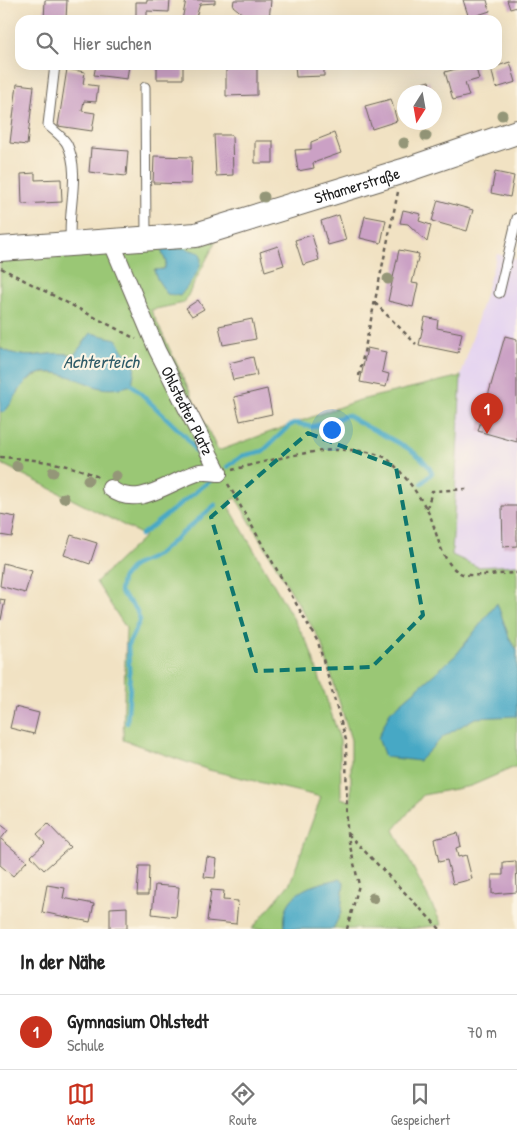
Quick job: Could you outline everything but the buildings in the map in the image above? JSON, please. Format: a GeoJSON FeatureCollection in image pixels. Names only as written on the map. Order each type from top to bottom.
{"type":"FeatureCollection","features":[{"type":"Feature","properties":{"kind":"street","name":"Sthamerstraße"},"geometry":{"type":"LineString","coordinates":[[146,239],[196,235],[403,171],[517,132]]}},
{"type":"Feature","properties":{"kind":"street"},"geometry":{"type":"LineString","coordinates":[[0,249],[146,239]]}},
{"type":"Feature","properties":{"kind":"street","name":"Ohlstedter Platz"},"geometry":{"type":"LineString","coordinates":[[110,488],[118,495],[134,497],[158,490],[201,472],[219,473],[157,350],[111,242]]}},
{"type":"Feature","properties":{"kind":"lane"},"geometry":{"type":"LineString","coordinates":[[54,70],[48,125],[66,143],[72,159],[74,191],[68,227],[71,244]]}},
{"type":"Feature","properties":{"kind":"lane"},"geometry":{"type":"LineString","coordinates":[[145,87],[146,239]]}},
{"type":"Feature","properties":{"kind":"lane"},"geometry":{"type":"LineString","coordinates":[[499,293],[517,218]]}},
{"type":"Feature","properties":{"kind":"path"},"geometry":{"type":"LineString","coordinates":[[358,376],[403,171]]}},
{"type":"Feature","properties":{"kind":"path"},"geometry":{"type":"LineString","coordinates":[[0,267],[157,350]]}},
{"type":"Feature","properties":{"kind":"path"},"geometry":{"type":"LineString","coordinates":[[374,303],[416,344]]}},
{"type":"Feature","properties":{"kind":"path"},"geometry":{"type":"LineString","coordinates":[[347,929],[360,885],[347,833],[346,740],[318,642],[231,488],[219,473],[295,455],[356,450],[384,457],[407,480],[427,508],[449,564],[462,575],[517,573]]}},
{"type":"Feature","properties":{"kind":"path"},"geometry":{"type":"LineString","coordinates":[[0,457],[24,458],[88,472],[102,479],[110,488]]}},
{"type":"Feature","properties":{"kind":"path"},"geometry":{"type":"LineString","coordinates":[[427,508],[432,492],[468,488]]}},
{"type":"Feature","properties":{"kind":"path"},"geometry":{"type":"LineString","coordinates":[[347,833],[440,929]]}},
{"type":"Feature","properties":{"kind":"highlighted area"},"geometry":{"type":"Polygon","coordinates":[[[308,433],[396,467],[423,615],[372,667],[256,671],[211,517],[308,433]]]}},
{"type":"Feature","properties":{"kind":"shaded area"},"geometry":{"type":"Polygon","coordinates":[[[497,254],[517,259],[517,565],[478,567],[452,555],[461,376],[497,254]]]}},
{"type":"Feature","properties":{"kind":"green space"},"geometry":{"type":"Polygon","coordinates":[[[216,241],[184,303],[151,310],[218,451],[356,401],[461,376],[452,555],[478,567],[517,565],[517,766],[471,786],[423,795],[394,830],[442,925],[407,929],[252,929],[290,883],[321,797],[209,770],[123,740],[126,628],[96,582],[145,536],[0,463],[0,412],[4,412],[20,389],[31,378],[38,374],[56,373],[76,378],[101,388],[75,355],[29,356],[11,353],[0,348],[0,258],[216,241]],[[161,250],[166,262],[164,269],[154,270],[195,275],[161,250]],[[236,498],[227,503],[309,646],[340,740],[341,798],[351,801],[351,740],[321,642],[236,498]]]}},
{"type":"Feature","properties":{"kind":"water"},"geometry":{"type":"Polygon","coordinates":[[[184,248],[200,253],[201,259],[198,270],[180,296],[167,294],[157,279],[154,270],[164,269],[166,262],[161,250],[184,248]]]}},
{"type":"Feature","properties":{"kind":"water","name":"Achterteich"},"geometry":{"type":"Polygon","coordinates":[[[91,333],[116,339],[135,367],[132,385],[105,389],[57,373],[39,374],[26,381],[8,408],[4,412],[0,412],[0,348],[11,353],[29,356],[74,355],[91,333]]]}},
{"type":"Feature","properties":{"kind":"water"},"geometry":{"type":"Polygon","coordinates":[[[497,603],[509,637],[517,650],[517,716],[475,718],[443,737],[419,761],[385,757],[378,738],[390,712],[456,655],[497,603]]]}},
{"type":"Feature","properties":{"kind":"water"},"geometry":{"type":"Polygon","coordinates":[[[340,879],[344,882],[341,913],[333,929],[285,929],[287,907],[299,892],[318,884],[340,879]]]}},
{"type":"Feature","properties":{"kind":"waterway"},"geometry":{"type":"LineString","coordinates":[[132,385],[186,437],[204,463]]}},
{"type":"Feature","properties":{"kind":"waterway"},"geometry":{"type":"LineString","coordinates":[[227,467],[242,456],[263,451],[289,426],[296,423],[312,427],[348,415],[407,448],[426,463],[432,473],[422,483]]}},
{"type":"Feature","properties":{"kind":"waterway"},"geometry":{"type":"LineString","coordinates":[[141,535],[211,480]]}},
{"type":"Feature","properties":{"kind":"waterway"},"geometry":{"type":"LineString","coordinates":[[127,723],[130,687],[128,645],[140,620],[136,609],[120,592],[122,579],[133,566],[157,555],[215,505]]}},
{"type":"Feature","properties":{"kind":"place","name":"Gymnasium Ohlstedt"},"geometry":{"type":"Point","coordinates":[487,434]}}]}
